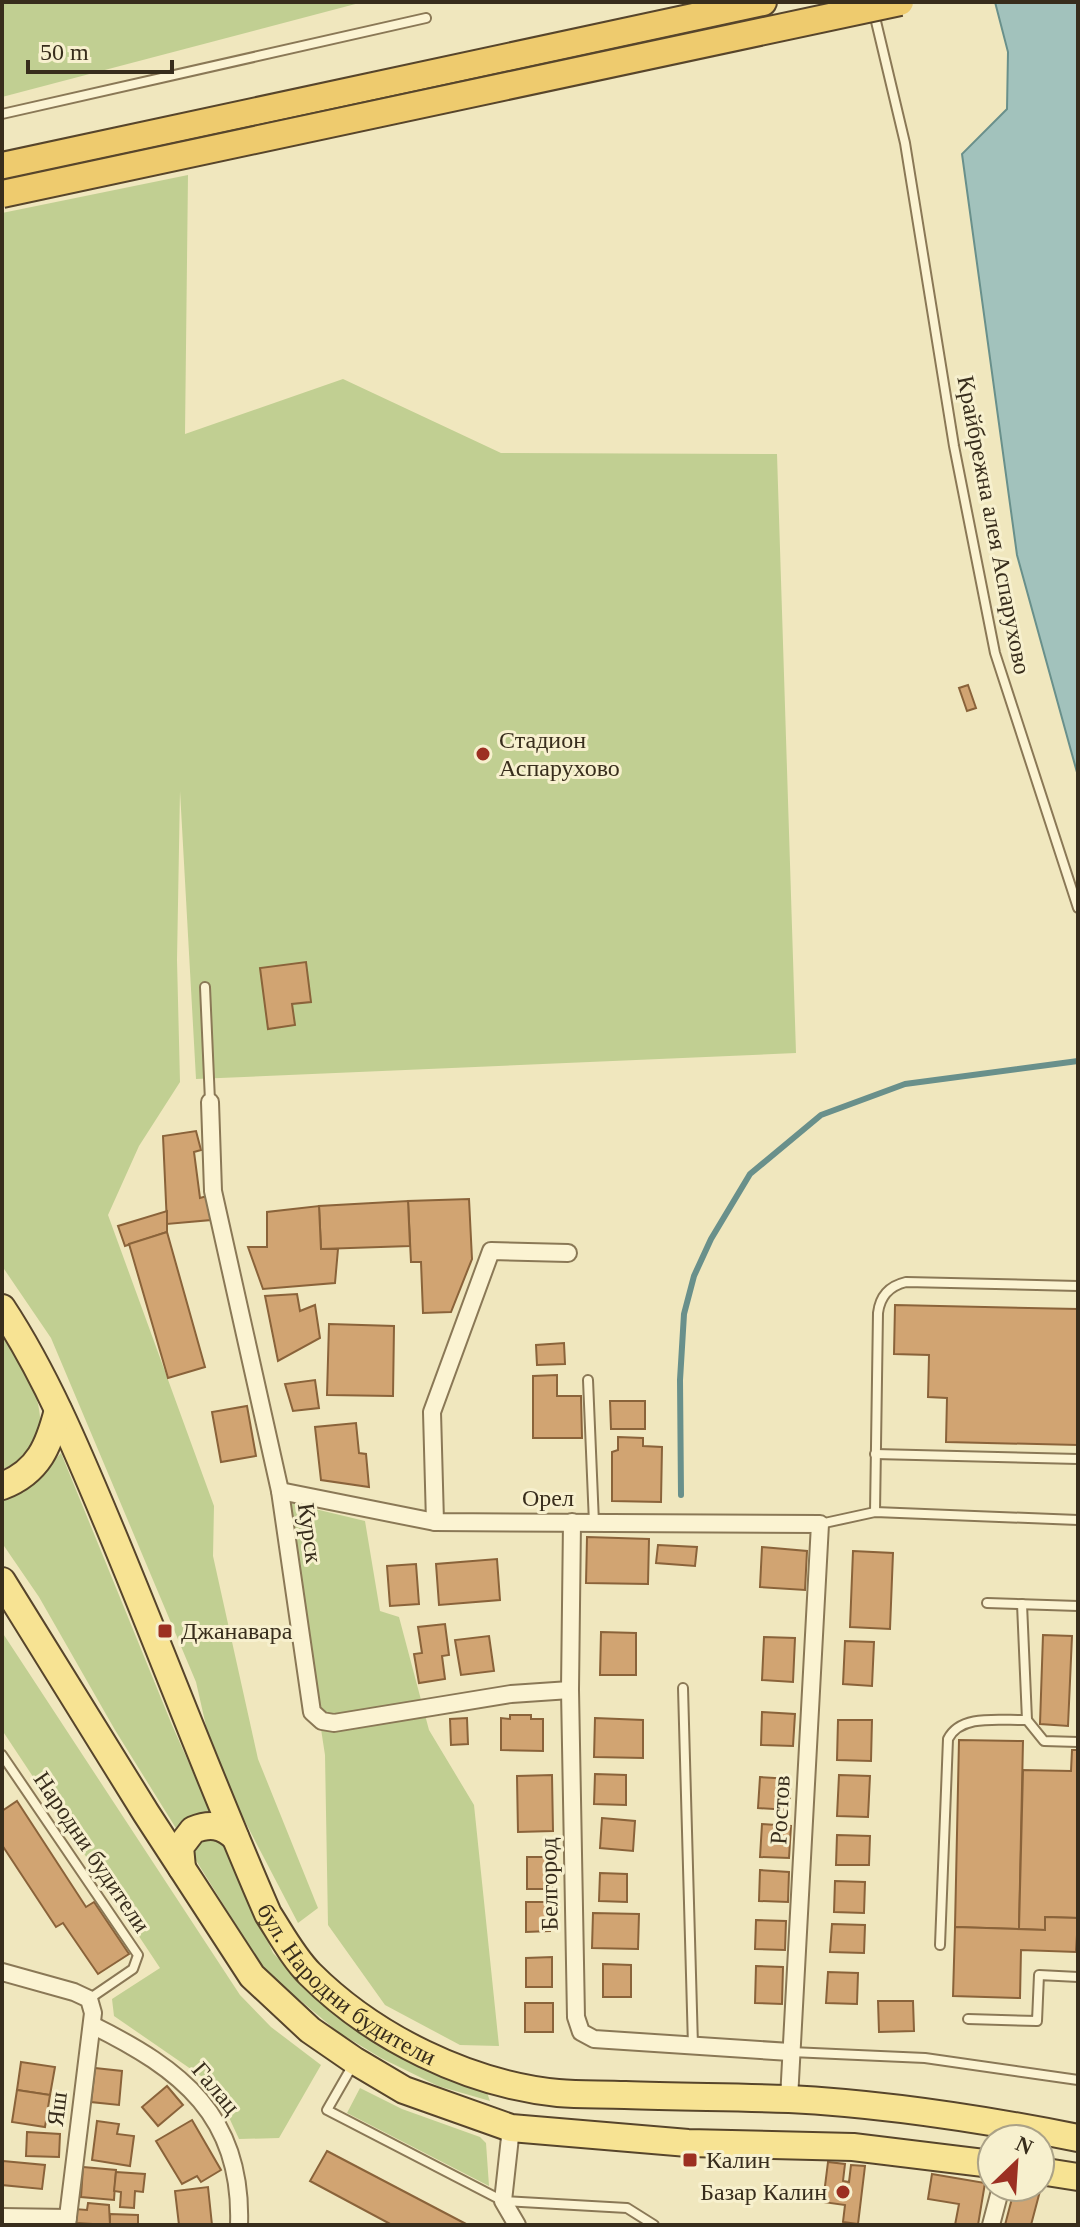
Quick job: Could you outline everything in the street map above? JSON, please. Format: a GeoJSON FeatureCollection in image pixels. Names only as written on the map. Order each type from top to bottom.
{"type":"FeatureCollection","features":[{"type":"Feature","properties":{"kind":"highway"},"geometry":{"type":"LineString","coordinates":[[2,166],[763,2]]}},
{"type":"Feature","properties":{"kind":"highway"},"geometry":{"type":"LineString","coordinates":[[2,194],[900,2]]}},
{"type":"Feature","properties":{"kind":"main road","name":"бул. Народни будители"},"geometry":{"type":"LineString","coordinates":[[2,1308],[58,1410],[159,1644],[268,1914],[308,1971],[366,2020],[447,2063],[511,2086],[559,2093],[789,2099],[934,2115],[1078,2138]]}},
{"type":"Feature","properties":{"kind":"main road"},"geometry":{"type":"LineString","coordinates":[[2,1486],[31,1470],[42,1456],[50,1441],[58,1410]]}},
{"type":"Feature","properties":{"kind":"main road","name":"бул. Народни будители"},"geometry":{"type":"LineString","coordinates":[[2,1581],[252,1976],[310,2030],[355,2061],[404,2090],[511,2128],[688,2143],[853,2147],[976,2162]]}},
{"type":"Feature","properties":{"kind":"main road"},"geometry":{"type":"LineString","coordinates":[[182,1868],[180,1847],[193,1830],[213,1825],[235,1837]]}},
{"type":"Feature","properties":{"kind":"main road"},"geometry":{"type":"LineString","coordinates":[[1056,2174],[1078,2177]]}},
{"type":"Feature","properties":{"kind":"street","name":"Курск"},"geometry":{"type":"LineString","coordinates":[[210,1102],[213,1191],[280,1491],[310,1706],[316,1717],[334,1723],[511,1694],[570,1690]]}},
{"type":"Feature","properties":{"kind":"street"},"geometry":{"type":"LineString","coordinates":[[435,1522],[432,1412],[491,1251],[568,1253]]}},
{"type":"Feature","properties":{"kind":"street","name":"Орел"},"geometry":{"type":"LineString","coordinates":[[280,1491],[435,1522],[820,1524]]}},
{"type":"Feature","properties":{"kind":"street","name":"Белгород"},"geometry":{"type":"LineString","coordinates":[[572,1522],[570,1690],[576,2017],[581,2032],[594,2039],[790,2052]]}},
{"type":"Feature","properties":{"kind":"street","name":"Ростов"},"geometry":{"type":"LineString","coordinates":[[789,2099],[820,1524]]}},
{"type":"Feature","properties":{"kind":"street"},"geometry":{"type":"LineString","coordinates":[[2,1972],[89,1999]]}},
{"type":"Feature","properties":{"kind":"street","name":"Яш"},"geometry":{"type":"LineString","coordinates":[[68,2221],[92,2025],[89,1999]]}},
{"type":"Feature","properties":{"kind":"street","name":"Галац"},"geometry":{"type":"LineString","coordinates":[[92,2025],[136,2047],[167,2068],[216,2118],[229,2147],[237,2181],[239,2225]]}},
{"type":"Feature","properties":{"kind":"street"},"geometry":{"type":"LineString","coordinates":[[511,2128],[503,2201],[517,2225]]}},
{"type":"Feature","properties":{"kind":"street"},"geometry":{"type":"LineString","coordinates":[[991,2225],[997,2203]]}},
{"type":"Feature","properties":{"kind":"street"},"geometry":{"type":"LineString","coordinates":[[2,2217],[68,2221]]}},
{"type":"Feature","properties":{"kind":"lane","name":"Крайбрежна алея Аспарухово"},"geometry":{"type":"LineString","coordinates":[[872,2],[905,143],[954,446],[995,653],[1078,908]]}},
{"type":"Feature","properties":{"kind":"lane"},"geometry":{"type":"LineString","coordinates":[[2,114],[426,18]]}},
{"type":"Feature","properties":{"kind":"lane"},"geometry":{"type":"LineString","coordinates":[[205,987],[210,1102]]}},
{"type":"Feature","properties":{"kind":"lane"},"geometry":{"type":"LineString","coordinates":[[875,1512],[878,1313],[879,1304],[889,1289],[906,1282],[1078,1286]]}},
{"type":"Feature","properties":{"kind":"lane"},"geometry":{"type":"LineString","coordinates":[[588,1380],[594,1523]]}},
{"type":"Feature","properties":{"kind":"lane"},"geometry":{"type":"LineString","coordinates":[[875,1454],[1078,1459]]}},
{"type":"Feature","properties":{"kind":"lane"},"geometry":{"type":"LineString","coordinates":[[820,1524],[875,1512],[1078,1520]]}},
{"type":"Feature","properties":{"kind":"lane"},"geometry":{"type":"LineString","coordinates":[[987,1603],[1078,1606]]}},
{"type":"Feature","properties":{"kind":"lane"},"geometry":{"type":"LineString","coordinates":[[1022,1604],[1027,1720],[1044,1741],[1078,1742]]}},
{"type":"Feature","properties":{"kind":"lane"},"geometry":{"type":"LineString","coordinates":[[683,1688],[693,2046]]}},
{"type":"Feature","properties":{"kind":"lane"},"geometry":{"type":"LineString","coordinates":[[940,1945],[948,1739],[951,1732],[964,1723],[1027,1720]]}},
{"type":"Feature","properties":{"kind":"lane","name":"Народни будители"},"geometry":{"type":"LineString","coordinates":[[2,1755],[138,1955],[133,1969],[89,1999]]}},
{"type":"Feature","properties":{"kind":"lane"},"geometry":{"type":"LineString","coordinates":[[968,2019],[1037,2021],[1039,1975],[1078,1977]]}},
{"type":"Feature","properties":{"kind":"lane"},"geometry":{"type":"LineString","coordinates":[[790,2052],[925,2058],[1078,2080]]}},
{"type":"Feature","properties":{"kind":"lane"},"geometry":{"type":"LineString","coordinates":[[355,2061],[327,2110],[503,2201],[627,2208],[654,2225]]}},
{"type":"Feature","properties":{"kind":"green space"},"geometry":{"type":"Polygon","coordinates":[[[2,2],[363,2],[2,97],[2,2]]]}},
{"type":"Feature","properties":{"kind":"green space","name":"Стадион Аспарухово"},"geometry":{"type":"Polygon","coordinates":[[[188,175],[185,434],[343,379],[501,453],[777,454],[796,1053],[196,1079],[180,791],[177,960],[180,1082],[139,1146],[108,1215],[214,1506],[213,1556],[258,1759],[318,1908],[298,1923],[239,1810],[209,1739],[196,1682],[51,1338],[2,1266],[2,213],[188,175]]]}},
{"type":"Feature","properties":{"kind":"green space"},"geometry":{"type":"Polygon","coordinates":[[[2,1329],[32,1385],[40,1426],[36,1443],[23,1458],[2,1469],[2,1329]]]}},
{"type":"Feature","properties":{"kind":"green space"},"geometry":{"type":"Polygon","coordinates":[[[61,1453],[172,1725],[273,1953],[304,1985],[486,2090],[490,2101],[438,2086],[381,2058],[338,2032],[264,1970],[115,1730],[39,1597],[2,1543],[2,1501],[24,1492],[61,1453]]]}},
{"type":"Feature","properties":{"kind":"green space"},"geometry":{"type":"Polygon","coordinates":[[[286,1502],[365,1521],[380,1611],[399,1617],[429,1730],[474,1805],[499,2046],[460,2045],[385,2005],[328,1925],[325,1755],[286,1502]]]}},
{"type":"Feature","properties":{"kind":"green space"},"geometry":{"type":"Polygon","coordinates":[[[2,1632],[240,1995],[271,2027],[321,2065],[279,2138],[239,2139],[214,2085],[114,2016],[112,1999],[160,1968],[2,1730],[2,1632]]]}},
{"type":"Feature","properties":{"kind":"green space"},"geometry":{"type":"Polygon","coordinates":[[[360,2088],[402,2109],[480,2137],[486,2143],[489,2186],[347,2113],[360,2088]]]}},
{"type":"Feature","properties":{"kind":"water"},"geometry":{"type":"Polygon","coordinates":[[[995,2],[1078,2],[1078,776],[1017,555],[962,154],[1007,109],[1008,52],[995,2]]]}},
{"type":"Feature","properties":{"kind":"building"},"geometry":{"type":"Polygon","coordinates":[[[968,685],[976,708],[967,711],[959,688],[968,685]]]}},
{"type":"Feature","properties":{"kind":"building"},"geometry":{"type":"Polygon","coordinates":[[[306,962],[311,1002],[292,1004],[295,1025],[268,1029],[260,968],[306,962]]]}},
{"type":"Feature","properties":{"kind":"building"},"geometry":{"type":"Polygon","coordinates":[[[196,1131],[201,1150],[194,1152],[200,1198],[207,1196],[211,1220],[167,1224],[163,1136],[196,1131]]]}},
{"type":"Feature","properties":{"kind":"building"},"geometry":{"type":"Polygon","coordinates":[[[469,1199],[472,1259],[451,1312],[423,1313],[421,1262],[411,1262],[408,1201],[469,1199]]]}},
{"type":"Feature","properties":{"kind":"building"},"geometry":{"type":"Polygon","coordinates":[[[408,1201],[410,1246],[321,1249],[319,1206],[408,1201]]]}},
{"type":"Feature","properties":{"kind":"building"},"geometry":{"type":"Polygon","coordinates":[[[319,1206],[321,1249],[338,1249],[335,1283],[263,1289],[248,1247],[267,1247],[267,1212],[319,1206]]]}},
{"type":"Feature","properties":{"kind":"building"},"geometry":{"type":"Polygon","coordinates":[[[167,1211],[167,1232],[125,1246],[118,1226],[167,1211]]]}},
{"type":"Feature","properties":{"kind":"building"},"geometry":{"type":"Polygon","coordinates":[[[167,1232],[205,1367],[168,1378],[129,1244],[167,1232]]]}},
{"type":"Feature","properties":{"kind":"building"},"geometry":{"type":"Polygon","coordinates":[[[297,1294],[300,1311],[315,1305],[320,1338],[278,1361],[265,1296],[297,1294]]]}},
{"type":"Feature","properties":{"kind":"building"},"geometry":{"type":"Polygon","coordinates":[[[895,1305],[1078,1309],[1078,1445],[946,1442],[947,1398],[928,1397],[929,1355],[894,1354],[895,1305]]]}},
{"type":"Feature","properties":{"kind":"building"},"geometry":{"type":"Polygon","coordinates":[[[329,1324],[394,1326],[393,1396],[327,1395],[329,1324]]]}},
{"type":"Feature","properties":{"kind":"building"},"geometry":{"type":"Polygon","coordinates":[[[564,1343],[565,1364],[537,1365],[536,1345],[564,1343]]]}},
{"type":"Feature","properties":{"kind":"building"},"geometry":{"type":"Polygon","coordinates":[[[557,1375],[557,1396],[581,1396],[582,1438],[533,1438],[533,1376],[557,1375]]]}},
{"type":"Feature","properties":{"kind":"building"},"geometry":{"type":"Polygon","coordinates":[[[315,1380],[319,1408],[293,1411],[285,1384],[315,1380]]]}},
{"type":"Feature","properties":{"kind":"building"},"geometry":{"type":"Polygon","coordinates":[[[610,1401],[645,1401],[645,1429],[611,1429],[610,1401]]]}},
{"type":"Feature","properties":{"kind":"building"},"geometry":{"type":"Polygon","coordinates":[[[247,1406],[256,1456],[221,1462],[212,1412],[247,1406]]]}},
{"type":"Feature","properties":{"kind":"building"},"geometry":{"type":"Polygon","coordinates":[[[356,1423],[359,1453],[366,1454],[369,1487],[321,1480],[315,1427],[356,1423]]]}},
{"type":"Feature","properties":{"kind":"building"},"geometry":{"type":"Polygon","coordinates":[[[618,1437],[643,1438],[643,1446],[662,1447],[661,1502],[612,1501],[612,1452],[618,1450],[618,1437]]]}},
{"type":"Feature","properties":{"kind":"building"},"geometry":{"type":"Polygon","coordinates":[[[587,1537],[649,1539],[648,1584],[586,1583],[587,1537]]]}},
{"type":"Feature","properties":{"kind":"building"},"geometry":{"type":"Polygon","coordinates":[[[658,1545],[697,1547],[695,1566],[656,1563],[658,1545]]]}},
{"type":"Feature","properties":{"kind":"building"},"geometry":{"type":"Polygon","coordinates":[[[762,1547],[807,1551],[805,1590],[760,1587],[762,1547]]]}},
{"type":"Feature","properties":{"kind":"building"},"geometry":{"type":"Polygon","coordinates":[[[853,1551],[893,1553],[890,1629],[850,1627],[853,1551]]]}},
{"type":"Feature","properties":{"kind":"building"},"geometry":{"type":"Polygon","coordinates":[[[497,1559],[500,1600],[439,1605],[436,1564],[497,1559]]]}},
{"type":"Feature","properties":{"kind":"building"},"geometry":{"type":"Polygon","coordinates":[[[416,1564],[419,1604],[390,1606],[387,1566],[416,1564]]]}},
{"type":"Feature","properties":{"kind":"building"},"geometry":{"type":"Polygon","coordinates":[[[445,1624],[449,1655],[442,1656],[445,1679],[419,1683],[414,1654],[422,1653],[418,1627],[445,1624]]]}},
{"type":"Feature","properties":{"kind":"building"},"geometry":{"type":"Polygon","coordinates":[[[601,1632],[636,1633],[636,1675],[600,1675],[601,1632]]]}},
{"type":"Feature","properties":{"kind":"building"},"geometry":{"type":"Polygon","coordinates":[[[1043,1635],[1072,1636],[1068,1726],[1040,1724],[1043,1635]]]}},
{"type":"Feature","properties":{"kind":"building"},"geometry":{"type":"Polygon","coordinates":[[[489,1636],[494,1671],[461,1675],[455,1640],[489,1636]]]}},
{"type":"Feature","properties":{"kind":"building"},"geometry":{"type":"Polygon","coordinates":[[[764,1637],[795,1638],[793,1682],[762,1680],[764,1637]]]}},
{"type":"Feature","properties":{"kind":"building"},"geometry":{"type":"Polygon","coordinates":[[[845,1641],[874,1642],[872,1686],[843,1684],[845,1641]]]}},
{"type":"Feature","properties":{"kind":"building"},"geometry":{"type":"Polygon","coordinates":[[[762,1712],[795,1714],[793,1746],[761,1745],[762,1712]]]}},
{"type":"Feature","properties":{"kind":"building"},"geometry":{"type":"Polygon","coordinates":[[[510,1715],[531,1715],[531,1719],[543,1719],[543,1751],[501,1750],[501,1718],[510,1719],[510,1715]]]}},
{"type":"Feature","properties":{"kind":"building"},"geometry":{"type":"Polygon","coordinates":[[[467,1718],[468,1744],[451,1745],[450,1719],[467,1718]]]}},
{"type":"Feature","properties":{"kind":"building"},"geometry":{"type":"Polygon","coordinates":[[[595,1718],[643,1720],[643,1758],[594,1757],[595,1718]]]}},
{"type":"Feature","properties":{"kind":"building"},"geometry":{"type":"Polygon","coordinates":[[[838,1720],[872,1720],[871,1761],[837,1760],[838,1720]]]}},
{"type":"Feature","properties":{"kind":"building"},"geometry":{"type":"Polygon","coordinates":[[[959,1740],[1023,1741],[1019,1929],[955,1927],[959,1740]]]}},
{"type":"Feature","properties":{"kind":"building"},"geometry":{"type":"Polygon","coordinates":[[[1072,1750],[1078,1750],[1078,1918],[1045,1917],[1045,1930],[1019,1929],[1023,1770],[1071,1771],[1072,1750]]]}},
{"type":"Feature","properties":{"kind":"building"},"geometry":{"type":"Polygon","coordinates":[[[595,1774],[626,1775],[626,1805],[594,1804],[595,1774]]]}},
{"type":"Feature","properties":{"kind":"building"},"geometry":{"type":"Polygon","coordinates":[[[552,1775],[553,1831],[518,1832],[517,1776],[552,1775]]]}},
{"type":"Feature","properties":{"kind":"building"},"geometry":{"type":"Polygon","coordinates":[[[839,1775],[870,1776],[868,1817],[837,1816],[839,1775]]]}},
{"type":"Feature","properties":{"kind":"building"},"geometry":{"type":"Polygon","coordinates":[[[760,1777],[791,1779],[789,1810],[758,1808],[760,1777]]]}},
{"type":"Feature","properties":{"kind":"building"},"geometry":{"type":"Polygon","coordinates":[[[17,1801],[86,1907],[94,1902],[129,1954],[98,1974],[63,1923],[56,1927],[2,1845],[2,1811],[17,1801]]]}},
{"type":"Feature","properties":{"kind":"building"},"geometry":{"type":"Polygon","coordinates":[[[602,1818],[635,1821],[633,1851],[600,1848],[602,1818]]]}},
{"type":"Feature","properties":{"kind":"building"},"geometry":{"type":"Polygon","coordinates":[[[762,1824],[791,1826],[789,1858],[760,1857],[762,1824]]]}},
{"type":"Feature","properties":{"kind":"building"},"geometry":{"type":"Polygon","coordinates":[[[837,1835],[870,1836],[869,1865],[836,1865],[837,1835]]]}},
{"type":"Feature","properties":{"kind":"building"},"geometry":{"type":"Polygon","coordinates":[[[527,1857],[552,1857],[552,1889],[527,1889],[527,1857]]]}},
{"type":"Feature","properties":{"kind":"building"},"geometry":{"type":"Polygon","coordinates":[[[760,1870],[789,1872],[788,1902],[759,1901],[760,1870]]]}},
{"type":"Feature","properties":{"kind":"building"},"geometry":{"type":"Polygon","coordinates":[[[600,1873],[627,1874],[627,1902],[599,1901],[600,1873]]]}},
{"type":"Feature","properties":{"kind":"building"},"geometry":{"type":"Polygon","coordinates":[[[835,1881],[865,1882],[864,1913],[834,1912],[835,1881]]]}},
{"type":"Feature","properties":{"kind":"building"},"geometry":{"type":"Polygon","coordinates":[[[526,1902],[549,1902],[550,1931],[526,1932],[526,1902]]]}},
{"type":"Feature","properties":{"kind":"building"},"geometry":{"type":"Polygon","coordinates":[[[593,1913],[639,1914],[638,1949],[592,1948],[593,1913]]]}},
{"type":"Feature","properties":{"kind":"building"},"geometry":{"type":"Polygon","coordinates":[[[1045,1917],[1078,1918],[1076,1952],[1021,1950],[1020,1998],[953,1996],[955,1927],[1045,1930],[1045,1917]]]}},
{"type":"Feature","properties":{"kind":"building"},"geometry":{"type":"Polygon","coordinates":[[[756,1920],[786,1921],[785,1950],[755,1949],[756,1920]]]}},
{"type":"Feature","properties":{"kind":"building"},"geometry":{"type":"Polygon","coordinates":[[[832,1924],[865,1925],[864,1953],[830,1952],[832,1924]]]}},
{"type":"Feature","properties":{"kind":"building"},"geometry":{"type":"Polygon","coordinates":[[[552,1957],[552,1987],[526,1987],[526,1958],[552,1957]]]}},
{"type":"Feature","properties":{"kind":"building"},"geometry":{"type":"Polygon","coordinates":[[[603,1964],[631,1965],[631,1997],[603,1997],[603,1964]]]}},
{"type":"Feature","properties":{"kind":"building"},"geometry":{"type":"Polygon","coordinates":[[[756,1966],[783,1967],[782,2004],[755,2003],[756,1966]]]}},
{"type":"Feature","properties":{"kind":"building"},"geometry":{"type":"Polygon","coordinates":[[[828,1972],[858,1973],[857,2004],[826,2003],[828,1972]]]}},
{"type":"Feature","properties":{"kind":"building"},"geometry":{"type":"Polygon","coordinates":[[[878,2001],[913,2001],[914,2031],[879,2032],[878,2001]]]}},
{"type":"Feature","properties":{"kind":"building"},"geometry":{"type":"Polygon","coordinates":[[[525,2003],[553,2003],[553,2032],[525,2032],[525,2003]]]}},
{"type":"Feature","properties":{"kind":"building"},"geometry":{"type":"Polygon","coordinates":[[[21,2062],[55,2067],[50,2095],[17,2090],[21,2062]]]}},
{"type":"Feature","properties":{"kind":"building"},"geometry":{"type":"Polygon","coordinates":[[[95,2068],[122,2071],[119,2105],[91,2102],[95,2068]]]}},
{"type":"Feature","properties":{"kind":"building"},"geometry":{"type":"Polygon","coordinates":[[[167,2086],[183,2105],[158,2126],[142,2107],[167,2086]]]}},
{"type":"Feature","properties":{"kind":"building"},"geometry":{"type":"Polygon","coordinates":[[[17,2090],[50,2095],[45,2127],[12,2122],[17,2090]]]}},
{"type":"Feature","properties":{"kind":"building"},"geometry":{"type":"Polygon","coordinates":[[[192,2120],[221,2170],[201,2182],[197,2176],[182,2184],[156,2141],[192,2120]]]}},
{"type":"Feature","properties":{"kind":"building"},"geometry":{"type":"Polygon","coordinates":[[[97,2121],[119,2124],[117,2134],[134,2136],[130,2166],[92,2160],[97,2121]]]}},
{"type":"Feature","properties":{"kind":"building"},"geometry":{"type":"Polygon","coordinates":[[[27,2132],[60,2134],[59,2157],[26,2156],[27,2132]]]}},
{"type":"Feature","properties":{"kind":"building"},"geometry":{"type":"Polygon","coordinates":[[[327,2151],[468,2225],[392,2225],[310,2181],[327,2151]]]}},
{"type":"Feature","properties":{"kind":"building"},"geometry":{"type":"Polygon","coordinates":[[[3,2161],[45,2165],[42,2189],[2,2185],[3,2161]]]}},
{"type":"Feature","properties":{"kind":"building","name":"Базар Калин"},"geometry":{"type":"Polygon","coordinates":[[[828,2162],[845,2164],[843,2181],[849,2182],[851,2165],[865,2166],[858,2224],[843,2222],[845,2205],[823,2202],[828,2162]]]}},
{"type":"Feature","properties":{"kind":"building"},"geometry":{"type":"Polygon","coordinates":[[[83,2167],[116,2170],[114,2200],[81,2197],[83,2167]]]}},
{"type":"Feature","properties":{"kind":"building"},"geometry":{"type":"Polygon","coordinates":[[[116,2172],[145,2174],[143,2192],[135,2191],[134,2208],[120,2207],[121,2192],[114,2191],[116,2172]]]}},
{"type":"Feature","properties":{"kind":"building"},"geometry":{"type":"Polygon","coordinates":[[[932,2174],[976,2181],[976,2203],[982,2203],[978,2225],[955,2225],[959,2204],[928,2199],[932,2174]]]}},
{"type":"Feature","properties":{"kind":"building"},"geometry":{"type":"Polygon","coordinates":[[[208,2187],[212,2225],[179,2225],[175,2191],[208,2187]]]}},
{"type":"Feature","properties":{"kind":"building"},"geometry":{"type":"Polygon","coordinates":[[[88,2203],[109,2205],[110,2225],[75,2223],[75,2209],[87,2210],[88,2203]]]}},
{"type":"Feature","properties":{"kind":"building"},"geometry":{"type":"Polygon","coordinates":[[[1011,2203],[1037,2203],[1031,2225],[1005,2225],[1011,2203]]]}},
{"type":"Feature","properties":{"kind":"building"},"geometry":{"type":"Polygon","coordinates":[[[110,2214],[138,2215],[138,2225],[110,2225],[110,2214]]]}},
{"type":"Feature","properties":{"kind":"waterway"},"geometry":{"type":"LineString","coordinates":[[681,1495],[680,1380],[684,1314],[694,1276],[711,1239],[750,1174],[821,1115],[905,1084],[1078,1061]]}},
{"type":"Feature","properties":{"kind":"place","name":"Стадион Аспарухово"},"geometry":{"type":"Point","coordinates":[483,754]}},
{"type":"Feature","properties":{"kind":"place","name":"Джанавара"},"geometry":{"type":"Point","coordinates":[165,1631]}},
{"type":"Feature","properties":{"kind":"place","name":"Калин"},"geometry":{"type":"Point","coordinates":[690,2160]}},
{"type":"Feature","properties":{"kind":"place","name":"Базар Калин"},"geometry":{"type":"Point","coordinates":[843,2192]}}]}
